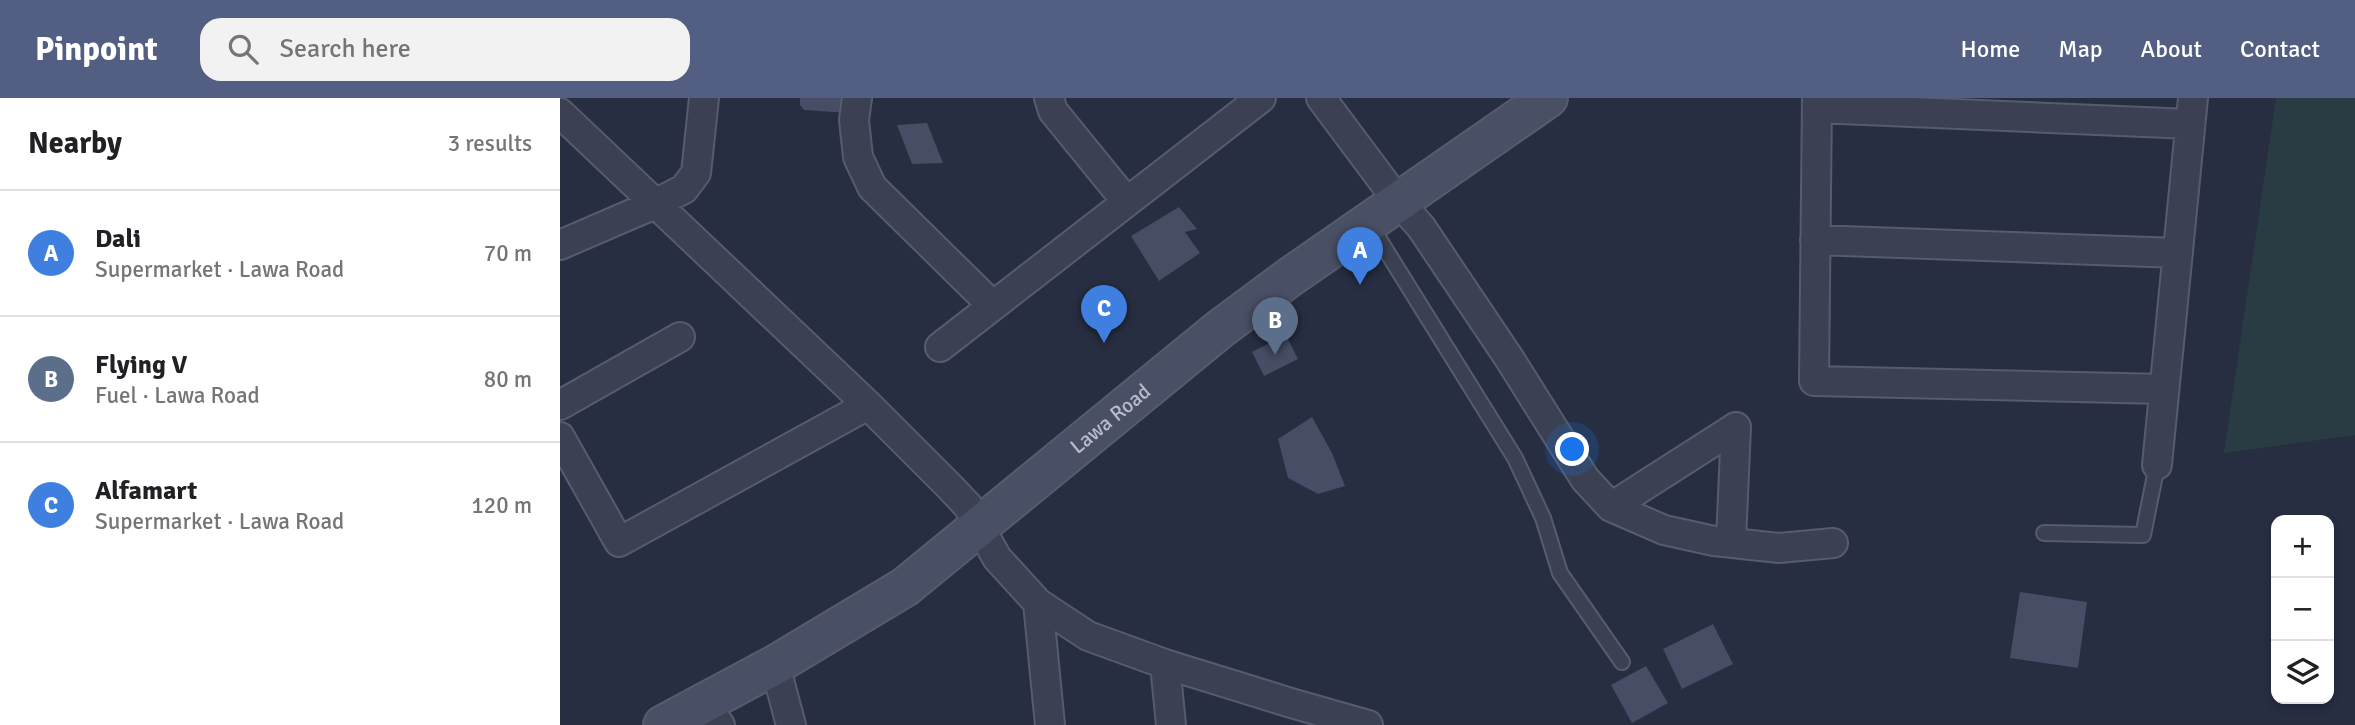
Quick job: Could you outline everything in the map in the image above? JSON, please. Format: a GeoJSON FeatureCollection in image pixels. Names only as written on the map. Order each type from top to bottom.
{"type":"FeatureCollection","features":[{"type":"Feature","properties":{"kind":"main road","name":"Lawa Road"},"geometry":{"type":"LineString","coordinates":[[663,725],[711,714],[775,665],[905,587],[1220,329],[1383,211],[1548,98]]}},
{"type":"Feature","properties":{"kind":"street"},"geometry":{"type":"LineString","coordinates":[[560,244],[684,189],[696,173],[704,98]]}},
{"type":"Feature","properties":{"kind":"street"},"geometry":{"type":"LineString","coordinates":[[857,98],[854,120],[858,157],[873,187],[992,305]]}},
{"type":"Feature","properties":{"kind":"street"},"geometry":{"type":"LineString","coordinates":[[1049,98],[1053,111],[1127,202]]}},
{"type":"Feature","properties":{"kind":"street"},"geometry":{"type":"LineString","coordinates":[[940,347],[1261,98]]}},
{"type":"Feature","properties":{"kind":"street"},"geometry":{"type":"LineString","coordinates":[[1321,98],[1383,211],[1421,227],[1509,358],[1585,479],[1611,506],[1664,530],[1714,541],[1779,548],[1833,543]]}},
{"type":"Feature","properties":{"kind":"street"},"geometry":{"type":"LineString","coordinates":[[2157,465],[2192,111],[1817,103],[1814,381],[2164,389]]}},
{"type":"Feature","properties":{"kind":"street"},"geometry":{"type":"LineString","coordinates":[[560,113],[868,405],[968,506],[997,558],[1038,603],[1088,636],[1291,714],[1368,725]]}},
{"type":"Feature","properties":{"kind":"street"},"geometry":{"type":"LineString","coordinates":[[1815,240],[2178,253]]}},
{"type":"Feature","properties":{"kind":"street"},"geometry":{"type":"LineString","coordinates":[[560,405],[680,337]]}},
{"type":"Feature","properties":{"kind":"street"},"geometry":{"type":"LineString","coordinates":[[560,437],[619,542],[868,405]]}},
{"type":"Feature","properties":{"kind":"street"},"geometry":{"type":"LineString","coordinates":[[1611,506],[1736,426],[1731,541]]}},
{"type":"Feature","properties":{"kind":"street"},"geometry":{"type":"LineString","coordinates":[[1038,603],[1050,725]]}},
{"type":"Feature","properties":{"kind":"street"},"geometry":{"type":"LineString","coordinates":[[1165,664],[1171,725]]}},
{"type":"Feature","properties":{"kind":"street"},"geometry":{"type":"LineString","coordinates":[[775,665],[792,725]]}},
{"type":"Feature","properties":{"kind":"lane"},"geometry":{"type":"LineString","coordinates":[[1383,211],[1516,458],[1543,518],[1560,573],[1622,662]]}},
{"type":"Feature","properties":{"kind":"lane"},"geometry":{"type":"LineString","coordinates":[[2044,533],[2143,535],[2157,465]]}},
{"type":"Feature","properties":{"kind":"shaded area"},"geometry":{"type":"Polygon","coordinates":[[[2276,98],[2355,98],[2355,435],[2224,453],[2276,98]]]}},
{"type":"Feature","properties":{"kind":"building"},"geometry":{"type":"Polygon","coordinates":[[[800,98],[847,98],[849,113],[804,110],[800,105],[800,98]]]}},
{"type":"Feature","properties":{"kind":"building"},"geometry":{"type":"Polygon","coordinates":[[[927,123],[943,163],[912,164],[897,125],[927,123]]]}},
{"type":"Feature","properties":{"kind":"building"},"geometry":{"type":"Polygon","coordinates":[[[1179,207],[1197,229],[1185,232],[1200,253],[1159,281],[1131,236],[1179,207]]]}},
{"type":"Feature","properties":{"kind":"building"},"geometry":{"type":"Polygon","coordinates":[[[1286,335],[1298,359],[1264,376],[1252,352],[1286,335]]]}},
{"type":"Feature","properties":{"kind":"building"},"geometry":{"type":"Polygon","coordinates":[[[1312,417],[1332,453],[1345,486],[1318,494],[1288,478],[1278,439],[1312,417]]]}},
{"type":"Feature","properties":{"kind":"building"},"geometry":{"type":"Polygon","coordinates":[[[2020,592],[2087,602],[2078,668],[2010,658],[2020,592]]]}},
{"type":"Feature","properties":{"kind":"building"},"geometry":{"type":"Polygon","coordinates":[[[1713,624],[1733,664],[1682,689],[1663,649],[1713,624]]]}},
{"type":"Feature","properties":{"kind":"building"},"geometry":{"type":"Polygon","coordinates":[[[1646,666],[1668,703],[1632,723],[1611,685],[1646,666]]]}},
{"type":"Feature","properties":{"kind":"place","name":"Dali"},"geometry":{"type":"Point","coordinates":[1360,285]}},
{"type":"Feature","properties":{"kind":"place","name":"Alfamart"},"geometry":{"type":"Point","coordinates":[1104,343]}},
{"type":"Feature","properties":{"kind":"place","name":"Flying V"},"geometry":{"type":"Point","coordinates":[1275,355]}}]}
